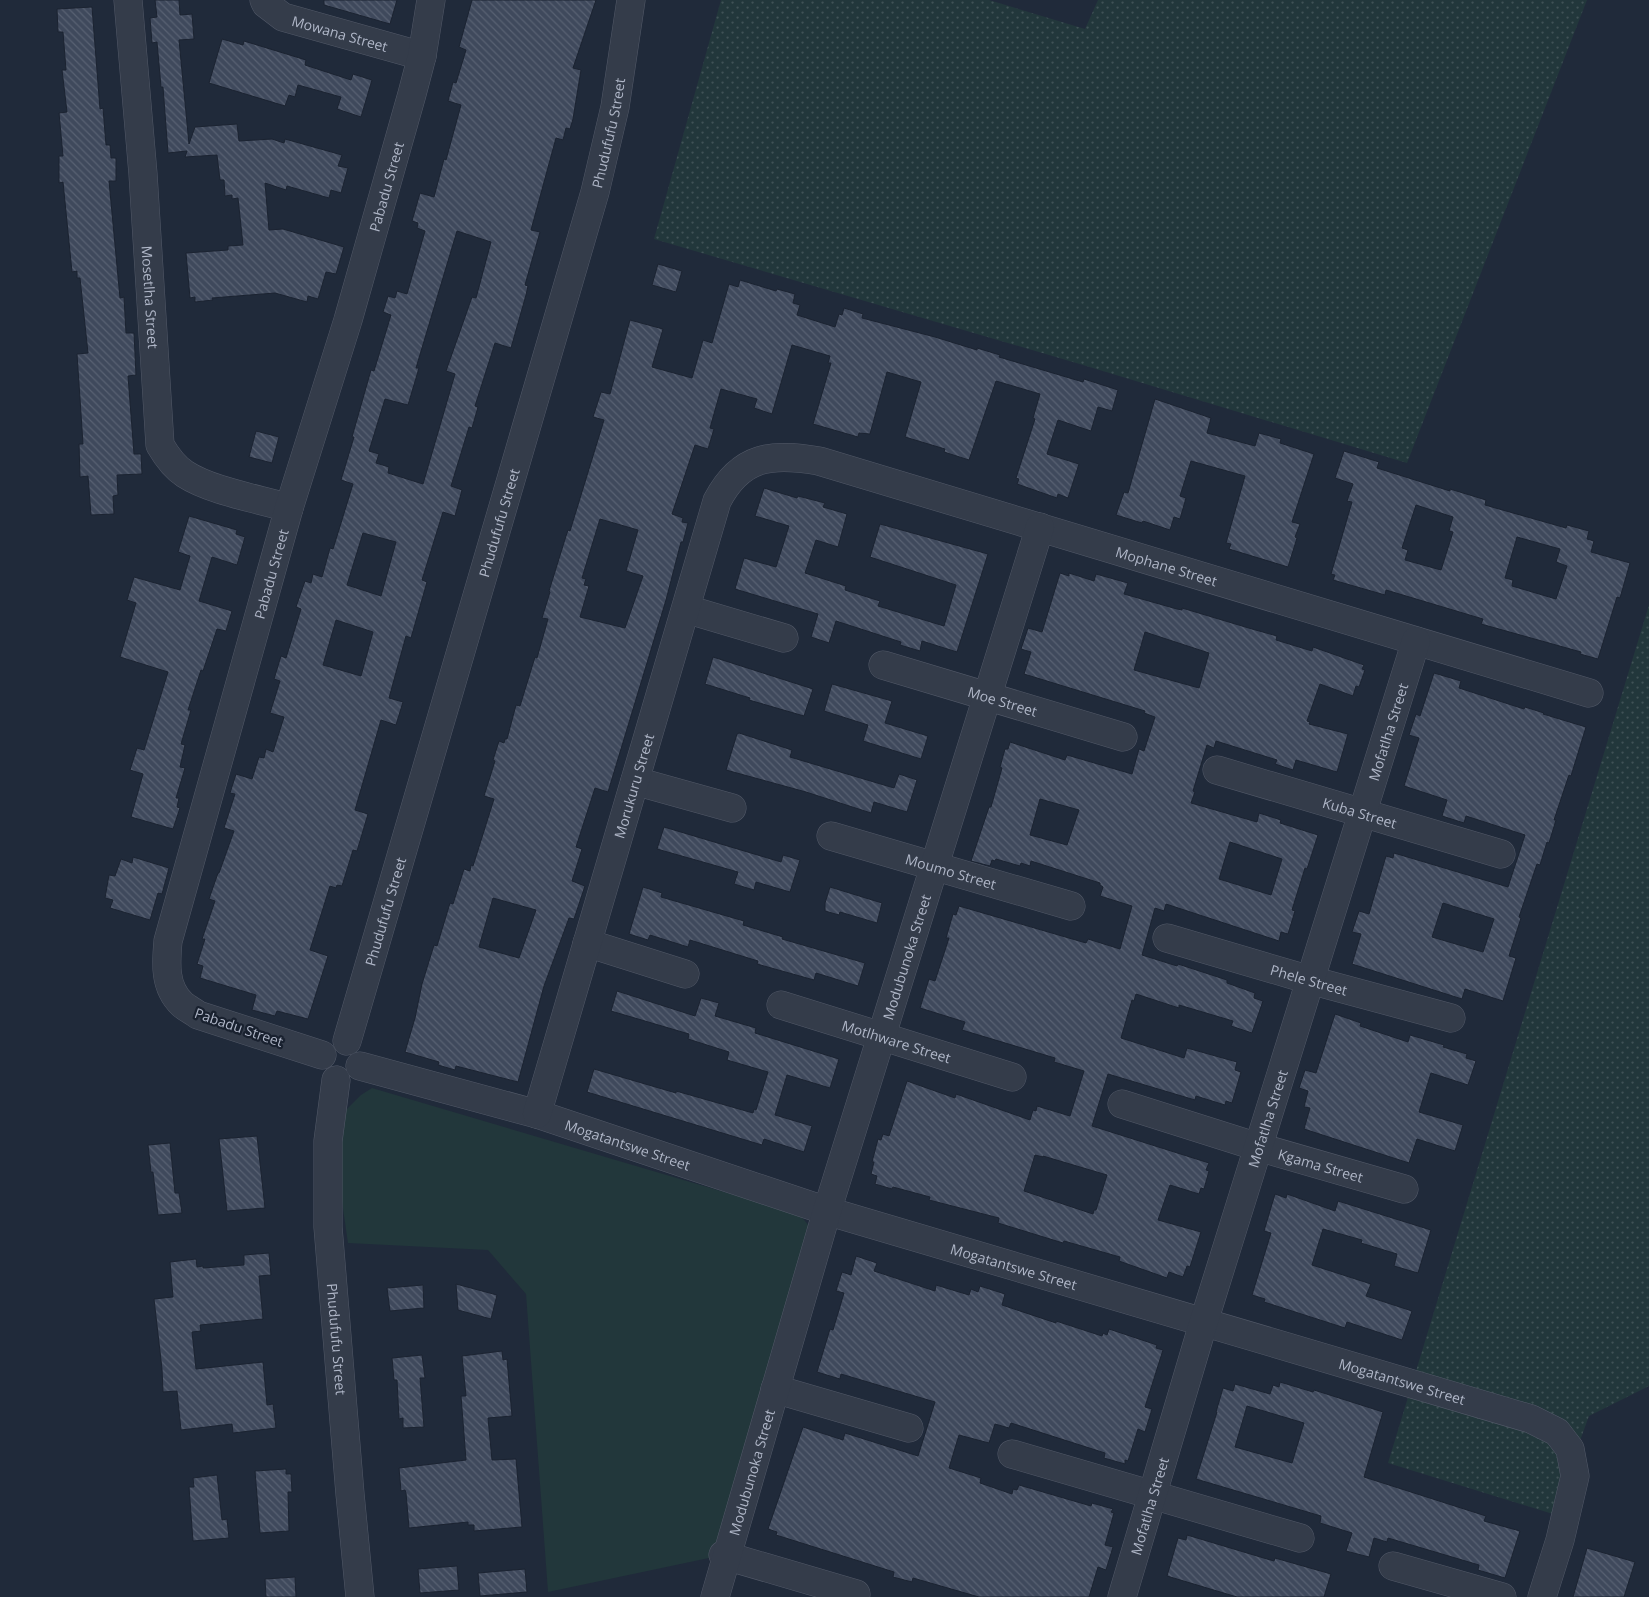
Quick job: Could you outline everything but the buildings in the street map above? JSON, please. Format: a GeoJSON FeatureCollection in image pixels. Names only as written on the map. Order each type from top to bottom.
{"type":"FeatureCollection","features":[{"type":"Feature","properties":{"kind":"street","name":"Mosetlha Street"},"geometry":{"type":"LineString","coordinates":[[128,0],[143,174],[160,445],[169,460],[184,474],[202,483],[289,508]]}},
{"type":"Feature","properties":{"kind":"street","name":"Mowana Street"},"geometry":{"type":"LineString","coordinates":[[264,0],[266,4],[283,17],[422,56]]}},
{"type":"Feature","properties":{"kind":"street","name":"Pabadu Street"},"geometry":{"type":"LineString","coordinates":[[322,1054],[198,1015],[181,1003],[170,987],[165,966],[168,941],[289,508],[348,320],[422,56],[431,0]]}},
{"type":"Feature","properties":{"kind":"street","name":"Phudufufu Street"},"geometry":{"type":"LineString","coordinates":[[348,1041],[595,192],[615,107],[631,0]]}},
{"type":"Feature","properties":{"kind":"street","name":"Mophane Street"},"geometry":{"type":"LineString","coordinates":[[745,466],[764,458],[781,457],[819,461],[1589,693]]}},
{"type":"Feature","properties":{"kind":"street","name":"Morukuru Street"},"geometry":{"type":"LineString","coordinates":[[537,1114],[717,501],[724,488],[745,466]]}},
{"type":"Feature","properties":{"kind":"street","name":"Modubunoka Street"},"geometry":{"type":"LineString","coordinates":[[715,1597],[725,1555],[827,1211],[1040,527]]}},
{"type":"Feature","properties":{"kind":"street"},"geometry":{"type":"LineString","coordinates":[[686,609],[784,638]]}},
{"type":"Feature","properties":{"kind":"street","name":"Mofatlha Street"},"geometry":{"type":"LineString","coordinates":[[1122,1597],[1204,1322],[1416,641]]}},
{"type":"Feature","properties":{"kind":"street","name":"Moe Street"},"geometry":{"type":"LineString","coordinates":[[883,664],[1123,737]]}},
{"type":"Feature","properties":{"kind":"street","name":"Kuba Street"},"geometry":{"type":"LineString","coordinates":[[1217,770],[1501,854]]}},
{"type":"Feature","properties":{"kind":"street"},"geometry":{"type":"LineString","coordinates":[[635,780],[732,808]]}},
{"type":"Feature","properties":{"kind":"street","name":"Moumo Street"},"geometry":{"type":"LineString","coordinates":[[831,836],[1071,906]]}},
{"type":"Feature","properties":{"kind":"street","name":"Phele Street"},"geometry":{"type":"LineString","coordinates":[[1167,938],[1310,980],[1451,1018]]}},
{"type":"Feature","properties":{"kind":"street"},"geometry":{"type":"LineString","coordinates":[[587,943],[685,974]]}},
{"type":"Feature","properties":{"kind":"street","name":"Motlhware Street"},"geometry":{"type":"LineString","coordinates":[[781,1005],[1012,1077]]}},
{"type":"Feature","properties":{"kind":"street"},"geometry":{"type":"LineString","coordinates":[[335,1041],[348,1041],[354,1044],[361,1056],[360,1066],[355,1075],[336,1080],[325,1073],[320,1061],[322,1054],[329,1044],[335,1041]]}},
{"type":"Feature","properties":{"kind":"street","name":"Mogatantswe Street"},"geometry":{"type":"LineString","coordinates":[[360,1066],[537,1114],[827,1211],[1531,1418],[1557,1432],[1570,1449],[1575,1476],[1560,1540],[1542,1597]]}},
{"type":"Feature","properties":{"kind":"street","name":"Phudufufu Street"},"geometry":{"type":"LineString","coordinates":[[336,1080],[328,1141],[328,1227],[360,1597]]}},
{"type":"Feature","properties":{"kind":"street","name":"Kgama Street"},"geometry":{"type":"LineString","coordinates":[[1122,1104],[1258,1147],[1404,1189]]}},
{"type":"Feature","properties":{"kind":"street"},"geometry":{"type":"LineString","coordinates":[[775,1389],[909,1428]]}},
{"type":"Feature","properties":{"kind":"street"},"geometry":{"type":"LineString","coordinates":[[1012,1454],[1300,1538]]}},
{"type":"Feature","properties":{"kind":"street"},"geometry":{"type":"LineString","coordinates":[[725,1555],[856,1594]]}},
{"type":"Feature","properties":{"kind":"street"},"geometry":{"type":"LineString","coordinates":[[1393,1566],[1502,1597]]}},
{"type":"Feature","properties":{"kind":"green space"},"geometry":{"type":"Polygon","coordinates":[[[721,0],[989,0],[1085,29],[1098,0],[1587,0],[1407,463],[1083,365],[654,239],[721,0]]]}},
{"type":"Feature","properties":{"kind":"green space"},"geometry":{"type":"Polygon","coordinates":[[[1649,605],[1649,1386],[1589,1416],[1553,1514],[1388,1463],[1649,605]]]}},
{"type":"Feature","properties":{"kind":"green space"},"geometry":{"type":"Polygon","coordinates":[[[372,1088],[799,1214],[810,1227],[723,1555],[548,1592],[526,1294],[488,1250],[348,1243],[335,1154],[345,1111],[361,1095],[372,1088]]]}}]}
